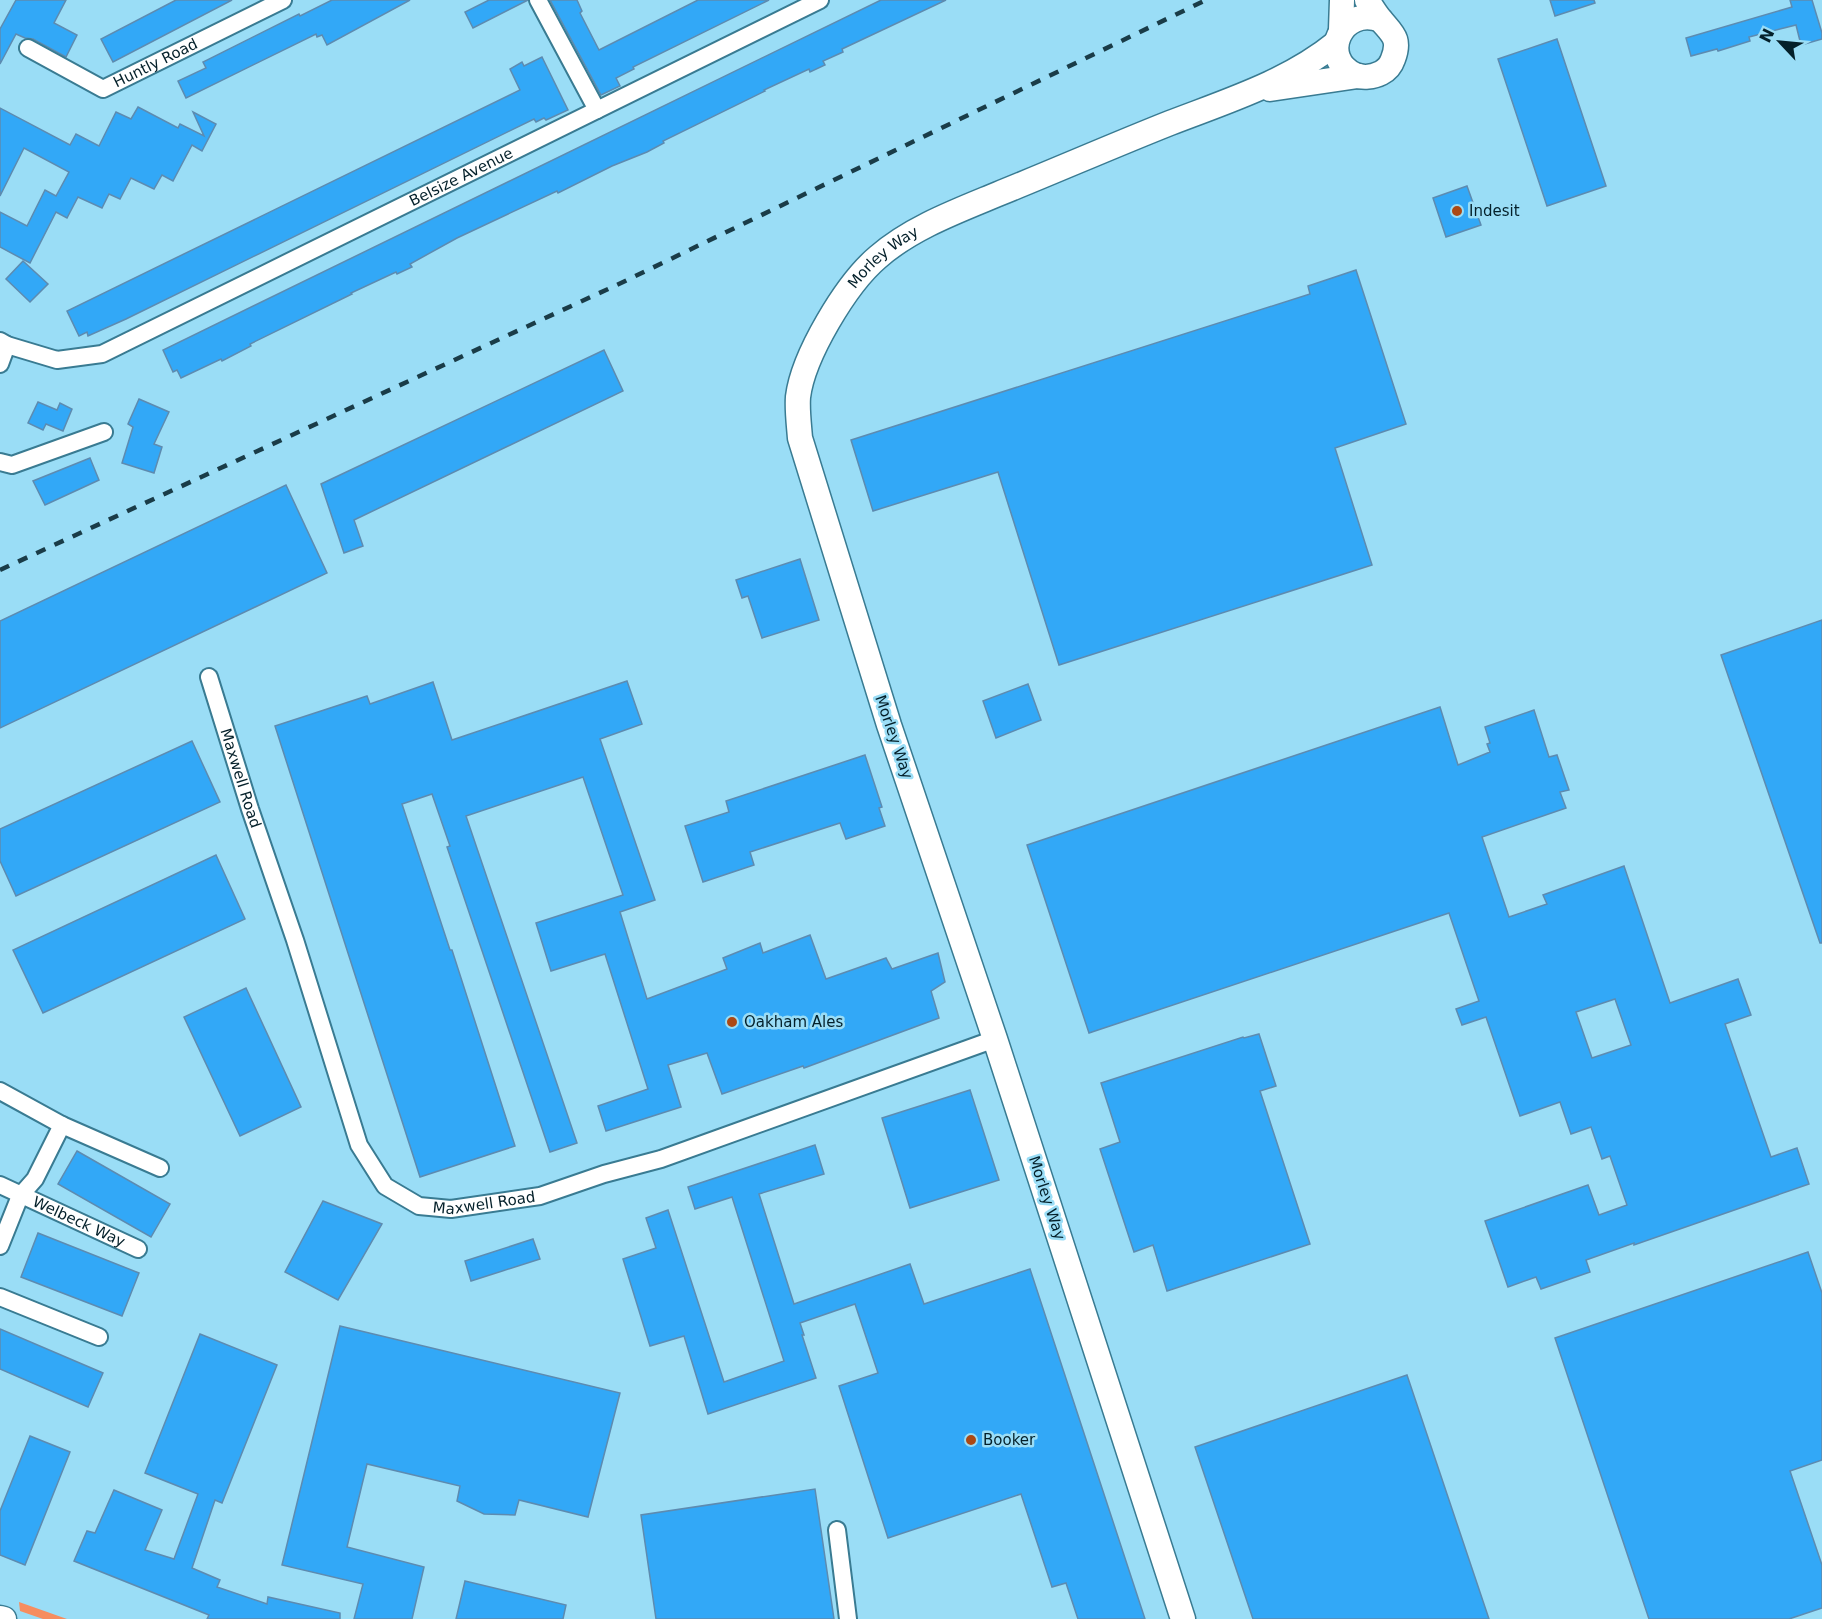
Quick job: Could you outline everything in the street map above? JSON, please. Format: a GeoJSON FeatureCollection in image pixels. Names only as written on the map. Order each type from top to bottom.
{"type":"FeatureCollection","features":[{"type":"Feature","properties":{"kind":"street","name":"Huntly Road"},"geometry":{"type":"LineString","coordinates":[[28,48],[104,89],[283,0]]}},
{"type":"Feature","properties":{"kind":"street"},"geometry":{"type":"LineString","coordinates":[[538,0],[597,110]]}},
{"type":"Feature","properties":{"kind":"street","name":"Belsize Avenue"},"geometry":{"type":"LineString","coordinates":[[3,343],[57,360],[102,354],[820,0]]}},
{"type":"Feature","properties":{"kind":"street"},"geometry":{"type":"LineString","coordinates":[[1342,0],[1336,49],[1341,64],[1349,72],[1358,76],[1376,76],[1392,63],[1396,41],[1389,27],[1367,0]]}},
{"type":"Feature","properties":{"kind":"street"},"geometry":{"type":"LineString","coordinates":[[1339,36],[1348,22],[1363,17],[1381,20]]}},
{"type":"Feature","properties":{"kind":"street","name":"Morley Way"},"geometry":{"type":"LineString","coordinates":[[1183,1619],[995,1039],[889,725],[800,438],[798,397],[821,335],[856,277],[879,255],[946,216],[1168,124],[1253,92],[1324,52],[1339,36]]}},
{"type":"Feature","properties":{"kind":"street","name":"Morley Way"},"geometry":{"type":"LineString","coordinates":[[1253,92],[1358,76]]}},
{"type":"Feature","properties":{"kind":"street"},"geometry":{"type":"LineString","coordinates":[[0,364],[3,343]]}},
{"type":"Feature","properties":{"kind":"street"},"geometry":{"type":"LineString","coordinates":[[0,462],[12,465],[104,432]]}},
{"type":"Feature","properties":{"kind":"street","name":"Maxwell Road"},"geometry":{"type":"LineString","coordinates":[[209,677],[250,809],[296,940],[359,1145],[385,1186],[419,1206],[452,1209],[540,1197],[604,1174],[661,1159],[995,1039]]}},
{"type":"Feature","properties":{"kind":"street"},"geometry":{"type":"LineString","coordinates":[[0,1091],[62,1125],[160,1168]]}},
{"type":"Feature","properties":{"kind":"street","name":"Welbeck Way"},"geometry":{"type":"LineString","coordinates":[[0,1246],[20,1196],[35,1179],[62,1125]]}},
{"type":"Feature","properties":{"kind":"street","name":"Welbeck Way"},"geometry":{"type":"LineString","coordinates":[[0,1185],[138,1250]]}},
{"type":"Feature","properties":{"kind":"street"},"geometry":{"type":"LineString","coordinates":[[0,1298],[99,1337]]}},
{"type":"Feature","properties":{"kind":"street"},"geometry":{"type":"LineString","coordinates":[[837,1530],[848,1619]]}},
{"type":"Feature","properties":{"kind":"shaded area"},"geometry":{"type":"Polygon","coordinates":[[[19,1602],[67,1619],[43,1619],[20,1611],[19,1602]]]}},
{"type":"Feature","properties":{"kind":"building"},"geometry":{"type":"Polygon","coordinates":[[[16,0],[66,0],[54,23],[77,35],[66,57],[33,39],[16,34],[0,64],[0,29],[16,0]]]}},
{"type":"Feature","properties":{"kind":"building"},"geometry":{"type":"Polygon","coordinates":[[[176,0],[232,0],[113,62],[101,39],[176,0]]]}},
{"type":"Feature","properties":{"kind":"building"},"geometry":{"type":"Polygon","coordinates":[[[332,0],[410,0],[327,45],[322,35],[317,37],[316,34],[186,98],[178,81],[206,68],[203,62],[332,0]]]}},
{"type":"Feature","properties":{"kind":"building"},"geometry":{"type":"Polygon","coordinates":[[[489,0],[528,0],[473,28],[465,12],[489,0]]]}},
{"type":"Feature","properties":{"kind":"building"},"geometry":{"type":"Polygon","coordinates":[[[550,0],[577,0],[582,11],[580,13],[599,50],[698,0],[769,0],[633,67],[634,69],[616,78],[620,86],[601,95],[550,0]]]}},
{"type":"Feature","properties":{"kind":"building"},"geometry":{"type":"Polygon","coordinates":[[[881,0],[946,0],[842,49],[843,52],[823,61],[825,65],[810,72],[809,69],[764,90],[663,141],[664,143],[647,152],[457,238],[410,264],[412,267],[351,293],[250,344],[251,346],[222,361],[221,359],[181,378],[177,370],[173,372],[163,350],[881,0]]]}},
{"type":"Feature","properties":{"kind":"building"},"geometry":{"type":"Polygon","coordinates":[[[1550,0],[1594,0],[1595,3],[1555,16],[1550,0]]]}},
{"type":"Feature","properties":{"kind":"building"},"geometry":{"type":"Polygon","coordinates":[[[1790,0],[1812,0],[1822,39],[1801,45],[1796,25],[1749,37],[1750,41],[1718,51],[1717,49],[1691,56],[1686,38],[1792,7],[1790,0]]]}},
{"type":"Feature","properties":{"kind":"building"},"geometry":{"type":"Polygon","coordinates":[[[1557,39],[1606,186],[1547,206],[1498,59],[1557,39]]]}},
{"type":"Feature","properties":{"kind":"building"},"geometry":{"type":"Polygon","coordinates":[[[542,57],[568,110],[546,120],[544,118],[536,122],[534,119],[126,319],[88,336],[87,332],[79,336],[67,311],[520,90],[510,69],[522,62],[524,66],[542,57]]]}},
{"type":"Feature","properties":{"kind":"building"},"geometry":{"type":"Polygon","coordinates":[[[138,107],[178,128],[180,124],[204,136],[193,112],[216,124],[202,151],[192,145],[173,181],[162,175],[154,189],[131,178],[120,199],[109,194],[102,208],[78,197],[67,218],[56,212],[30,263],[0,247],[0,212],[27,226],[45,190],[56,196],[69,172],[24,148],[0,196],[0,108],[70,145],[76,134],[99,146],[116,112],[131,119],[138,107]]]}},
{"type":"Feature","properties":{"kind":"building","name":"Indesit"},"geometry":{"type":"Polygon","coordinates":[[[1467,186],[1481,225],[1446,237],[1433,198],[1467,186]]]}},
{"type":"Feature","properties":{"kind":"building"},"geometry":{"type":"Polygon","coordinates":[[[23,261],[48,284],[30,302],[6,279],[23,261]]]}},
{"type":"Feature","properties":{"kind":"building"},"geometry":{"type":"Polygon","coordinates":[[[1356,270],[1406,424],[1335,448],[1372,565],[1059,665],[998,472],[873,511],[851,440],[1310,294],[1308,286],[1356,270]]]}},
{"type":"Feature","properties":{"kind":"building"},"geometry":{"type":"Polygon","coordinates":[[[604,350],[623,391],[354,520],[363,546],[344,553],[321,484],[604,350]]]}},
{"type":"Feature","properties":{"kind":"building"},"geometry":{"type":"Polygon","coordinates":[[[139,399],[169,412],[154,444],[162,447],[154,473],[122,463],[133,427],[128,424],[139,399]]]}},
{"type":"Feature","properties":{"kind":"building"},"geometry":{"type":"Polygon","coordinates":[[[38,402],[57,410],[60,403],[72,409],[63,431],[46,424],[43,430],[28,423],[38,402]]]}},
{"type":"Feature","properties":{"kind":"building"},"geometry":{"type":"Polygon","coordinates":[[[90,458],[99,480],[45,505],[33,481],[90,458]]]}},
{"type":"Feature","properties":{"kind":"building"},"geometry":{"type":"Polygon","coordinates":[[[286,485],[327,573],[0,728],[0,621],[286,485]]]}},
{"type":"Feature","properties":{"kind":"building"},"geometry":{"type":"Polygon","coordinates":[[[800,559],[819,620],[762,638],[748,596],[742,598],[736,580],[800,559]]]}},
{"type":"Feature","properties":{"kind":"building"},"geometry":{"type":"Polygon","coordinates":[[[1822,620],[1822,943],[1820,943],[1721,655],[1822,620]]]}},
{"type":"Feature","properties":{"kind":"building"},"geometry":{"type":"Polygon","coordinates":[[[627,681],[642,724],[600,739],[655,900],[620,912],[647,999],[727,969],[723,958],[760,943],[763,953],[810,935],[826,979],[886,958],[892,969],[938,953],[945,982],[931,991],[939,1018],[804,1068],[803,1066],[722,1094],[707,1053],[668,1065],[681,1107],[606,1131],[598,1106],[648,1089],[605,954],[551,971],[536,923],[623,895],[583,777],[466,816],[577,1143],[550,1152],[447,847],[450,846],[432,794],[402,804],[515,1146],[420,1177],[275,726],[367,696],[370,704],[433,682],[452,740],[627,681]]]}},
{"type":"Feature","properties":{"kind":"building"},"geometry":{"type":"Polygon","coordinates":[[[1028,684],[1041,720],[996,738],[983,701],[1028,684]]]}},
{"type":"Feature","properties":{"kind":"building"},"geometry":{"type":"Polygon","coordinates":[[[1440,707],[1458,765],[1490,752],[1485,727],[1534,710],[1549,757],[1557,755],[1569,790],[1560,792],[1566,808],[1482,837],[1509,917],[1547,904],[1543,895],[1624,866],[1670,1003],[1738,979],[1751,1015],[1725,1024],[1771,1157],[1797,1148],[1809,1184],[1586,1260],[1590,1272],[1541,1289],[1536,1277],[1508,1287],[1485,1221],[1588,1185],[1599,1215],[1627,1205],[1610,1156],[1602,1159],[1591,1127],[1571,1134],[1560,1102],[1520,1116],[1486,1017],[1462,1025],[1456,1009],[1479,1001],[1449,913],[1089,1033],[1027,845],[1440,707]],[[1615,999],[1576,1012],[1592,1058],[1631,1045],[1615,999]]]}},
{"type":"Feature","properties":{"kind":"building"},"geometry":{"type":"Polygon","coordinates":[[[192,741],[220,802],[16,896],[0,861],[0,829],[192,741]]]}},
{"type":"Feature","properties":{"kind":"building"},"geometry":{"type":"Polygon","coordinates":[[[865,755],[882,807],[879,808],[885,826],[846,839],[840,823],[750,852],[754,865],[703,882],[685,826],[729,812],[726,801],[865,755]]]}},
{"type":"Feature","properties":{"kind":"building"},"geometry":{"type":"Polygon","coordinates":[[[216,855],[245,919],[43,1013],[13,950],[216,855]]]}},
{"type":"Feature","properties":{"kind":"building"},"geometry":{"type":"Polygon","coordinates":[[[246,988],[301,1107],[240,1136],[184,1017],[246,988]]]}},
{"type":"Feature","properties":{"kind":"building"},"geometry":{"type":"Polygon","coordinates":[[[1259,1034],[1276,1086],[1260,1091],[1310,1244],[1167,1291],[1153,1245],[1134,1252],[1100,1149],[1120,1142],[1101,1083],[1243,1037],[1259,1034]]]}},
{"type":"Feature","properties":{"kind":"building"},"geometry":{"type":"Polygon","coordinates":[[[970,1090],[999,1180],[910,1208],[882,1118],[970,1090]]]}},
{"type":"Feature","properties":{"kind":"building","name":"Booker"},"geometry":{"type":"Polygon","coordinates":[[[815,1145],[824,1174],[759,1194],[794,1304],[910,1264],[924,1304],[1030,1269],[1145,1619],[1078,1619],[1066,1583],[1052,1587],[1021,1494],[888,1538],[839,1386],[878,1373],[855,1304],[800,1323],[816,1378],[708,1414],[684,1336],[650,1346],[623,1259],[656,1248],[646,1218],[668,1210],[724,1382],[784,1361],[732,1197],[695,1209],[688,1187],[815,1145]]]}},
{"type":"Feature","properties":{"kind":"building"},"geometry":{"type":"Polygon","coordinates":[[[77,1151],[170,1204],[151,1237],[58,1184],[77,1151]]]}},
{"type":"Feature","properties":{"kind":"building"},"geometry":{"type":"Polygon","coordinates":[[[323,1201],[382,1224],[338,1300],[285,1272],[323,1201]]]}},
{"type":"Feature","properties":{"kind":"building"},"geometry":{"type":"Polygon","coordinates":[[[38,1233],[139,1273],[122,1316],[21,1277],[38,1233]]]}},
{"type":"Feature","properties":{"kind":"building"},"geometry":{"type":"Polygon","coordinates":[[[533,1239],[540,1259],[471,1281],[465,1261],[533,1239]]]}},
{"type":"Feature","properties":{"kind":"building"},"geometry":{"type":"Polygon","coordinates":[[[1808,1252],[1822,1293],[1822,1460],[1790,1471],[1822,1565],[1822,1608],[1789,1619],[1649,1619],[1555,1338],[1808,1252]]]}},
{"type":"Feature","properties":{"kind":"building"},"geometry":{"type":"Polygon","coordinates":[[[340,1326],[620,1393],[588,1517],[519,1500],[515,1515],[484,1514],[457,1501],[460,1486],[367,1464],[347,1547],[424,1567],[412,1619],[354,1619],[363,1584],[282,1565],[340,1326]]]}},
{"type":"Feature","properties":{"kind":"building"},"geometry":{"type":"Polygon","coordinates":[[[0,1329],[103,1373],[88,1407],[0,1369],[0,1329]]]}},
{"type":"Feature","properties":{"kind":"building"},"geometry":{"type":"Polygon","coordinates":[[[200,1334],[277,1365],[222,1503],[215,1500],[192,1568],[220,1580],[217,1587],[267,1604],[268,1597],[340,1613],[340,1619],[207,1619],[209,1615],[74,1561],[87,1531],[95,1533],[114,1490],[162,1510],[145,1550],[174,1559],[198,1494],[145,1473],[200,1334]]]}},
{"type":"Feature","properties":{"kind":"building"},"geometry":{"type":"Polygon","coordinates":[[[1407,1375],[1489,1619],[1253,1619],[1195,1447],[1407,1375]]]}},
{"type":"Feature","properties":{"kind":"building"},"geometry":{"type":"Polygon","coordinates":[[[30,1436],[70,1452],[25,1565],[0,1555],[0,1511],[30,1436]]]}},
{"type":"Feature","properties":{"kind":"building"},"geometry":{"type":"Polygon","coordinates":[[[815,1489],[834,1619],[656,1619],[641,1515],[815,1489]]]}},
{"type":"Feature","properties":{"kind":"building"},"geometry":{"type":"Polygon","coordinates":[[[465,1581],[566,1605],[563,1619],[456,1619],[465,1581]]]}},
{"type":"Feature","properties":{"kind":"railway"},"geometry":{"type":"LineString","coordinates":[[0,570],[621,283],[1206,0]]}},
{"type":"Feature","properties":{"kind":"place","name":"Indesit"},"geometry":{"type":"Point","coordinates":[1457,211]}},
{"type":"Feature","properties":{"kind":"place","name":"Oakham Ales"},"geometry":{"type":"Point","coordinates":[732,1022]}},
{"type":"Feature","properties":{"kind":"place","name":"Booker"},"geometry":{"type":"Point","coordinates":[971,1440]}}]}
